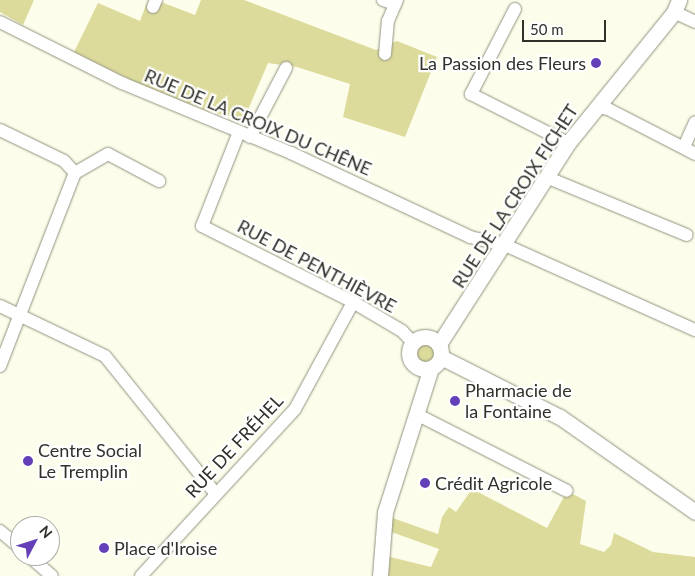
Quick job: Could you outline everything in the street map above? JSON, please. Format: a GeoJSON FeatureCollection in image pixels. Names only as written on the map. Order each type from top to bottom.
{"type":"FeatureCollection","features":[{"type":"Feature","properties":{"kind":"street"},"geometry":{"type":"LineString","coordinates":[[385,54],[392,1]]}},
{"type":"Feature","properties":{"kind":"street"},"geometry":{"type":"LineString","coordinates":[[676,6],[695,22]]}},
{"type":"Feature","properties":{"kind":"street","name":"RUE DE LA CROIX FICHET"},"geometry":{"type":"LineString","coordinates":[[380,576],[384,512],[437,357],[546,176],[568,143],[676,6]]}},
{"type":"Feature","properties":{"kind":"street"},"geometry":{"type":"LineString","coordinates":[[515,9],[471,94],[568,143]]}},
{"type":"Feature","properties":{"kind":"street","name":"RUE DE LA CROIX DU CHÊNE"},"geometry":{"type":"LineString","coordinates":[[0,22],[122,83],[244,135],[292,152],[470,237],[505,245],[695,330]]}},
{"type":"Feature","properties":{"kind":"street"},"geometry":{"type":"LineString","coordinates":[[244,135],[286,68]]}},
{"type":"Feature","properties":{"kind":"street"},"geometry":{"type":"LineString","coordinates":[[597,106],[608,109],[690,150],[695,122]]}},
{"type":"Feature","properties":{"kind":"street"},"geometry":{"type":"LineString","coordinates":[[0,130],[64,161],[75,173]]}},
{"type":"Feature","properties":{"kind":"street","name":"RUE DE PENTHIÈVRE"},"geometry":{"type":"LineString","coordinates":[[244,135],[202,226],[353,302],[402,332],[413,343]]}},
{"type":"Feature","properties":{"kind":"street"},"geometry":{"type":"LineString","coordinates":[[0,366],[21,317],[75,173],[108,154],[159,182]]}},
{"type":"Feature","properties":{"kind":"street"},"geometry":{"type":"LineString","coordinates":[[546,176],[687,235]]}},
{"type":"Feature","properties":{"kind":"street","name":"RUE DE FRÉHEL"},"geometry":{"type":"LineString","coordinates":[[141,576],[295,409],[353,302]]}},
{"type":"Feature","properties":{"kind":"street"},"geometry":{"type":"LineString","coordinates":[[0,306],[105,356],[216,494]]}},
{"type":"Feature","properties":{"kind":"street"},"geometry":{"type":"LineString","coordinates":[[437,357],[421,368],[413,362],[410,353],[413,343],[426,337],[437,357],[560,417],[695,512]]}},
{"type":"Feature","properties":{"kind":"street"},"geometry":{"type":"LineString","coordinates":[[416,414],[567,491]]}},
{"type":"Feature","properties":{"kind":"street"},"geometry":{"type":"LineString","coordinates":[[0,531],[10,540]]}},
{"type":"Feature","properties":{"kind":"street"},"geometry":{"type":"LineString","coordinates":[[40,566],[52,576]]}},
{"type":"Feature","properties":{"kind":"shaded area"},"geometry":{"type":"Polygon","coordinates":[[[0,0],[34,0],[23,25],[0,12],[0,0]]]}},
{"type":"Feature","properties":{"kind":"shaded area"},"geometry":{"type":"Polygon","coordinates":[[[201,0],[244,0],[376,50],[397,41],[437,57],[405,137],[343,117],[350,84],[297,67],[268,63],[244,119],[210,112],[137,83],[74,52],[98,3],[140,21],[146,5],[161,2],[195,15],[201,0]]]}},
{"type":"Feature","properties":{"kind":"shaded area"},"geometry":{"type":"Polygon","coordinates":[[[421,342],[429,342],[436,349],[436,357],[429,364],[421,364],[414,357],[414,349],[421,342]]]}},
{"type":"Feature","properties":{"kind":"shaded area"},"geometry":{"type":"Polygon","coordinates":[[[472,489],[547,528],[567,491],[586,501],[580,544],[604,552],[611,545],[614,533],[653,552],[695,557],[695,576],[380,576],[382,555],[431,567],[439,549],[383,529],[384,515],[438,534],[442,517],[449,507],[456,512],[472,489]]]}},
{"type":"Feature","properties":{"kind":"place","name":"La Passion des Fleurs"},"geometry":{"type":"Point","coordinates":[596,63]}},
{"type":"Feature","properties":{"kind":"place","name":"Pharmacie de la Fontaine"},"geometry":{"type":"Point","coordinates":[455,401]}},
{"type":"Feature","properties":{"kind":"place","name":"Centre Social Le Tremplin"},"geometry":{"type":"Point","coordinates":[28,461]}},
{"type":"Feature","properties":{"kind":"place","name":"Crédit Agricole"},"geometry":{"type":"Point","coordinates":[425,483]}},
{"type":"Feature","properties":{"kind":"place","name":"Place d'Iroise"},"geometry":{"type":"Point","coordinates":[104,548]}}]}
